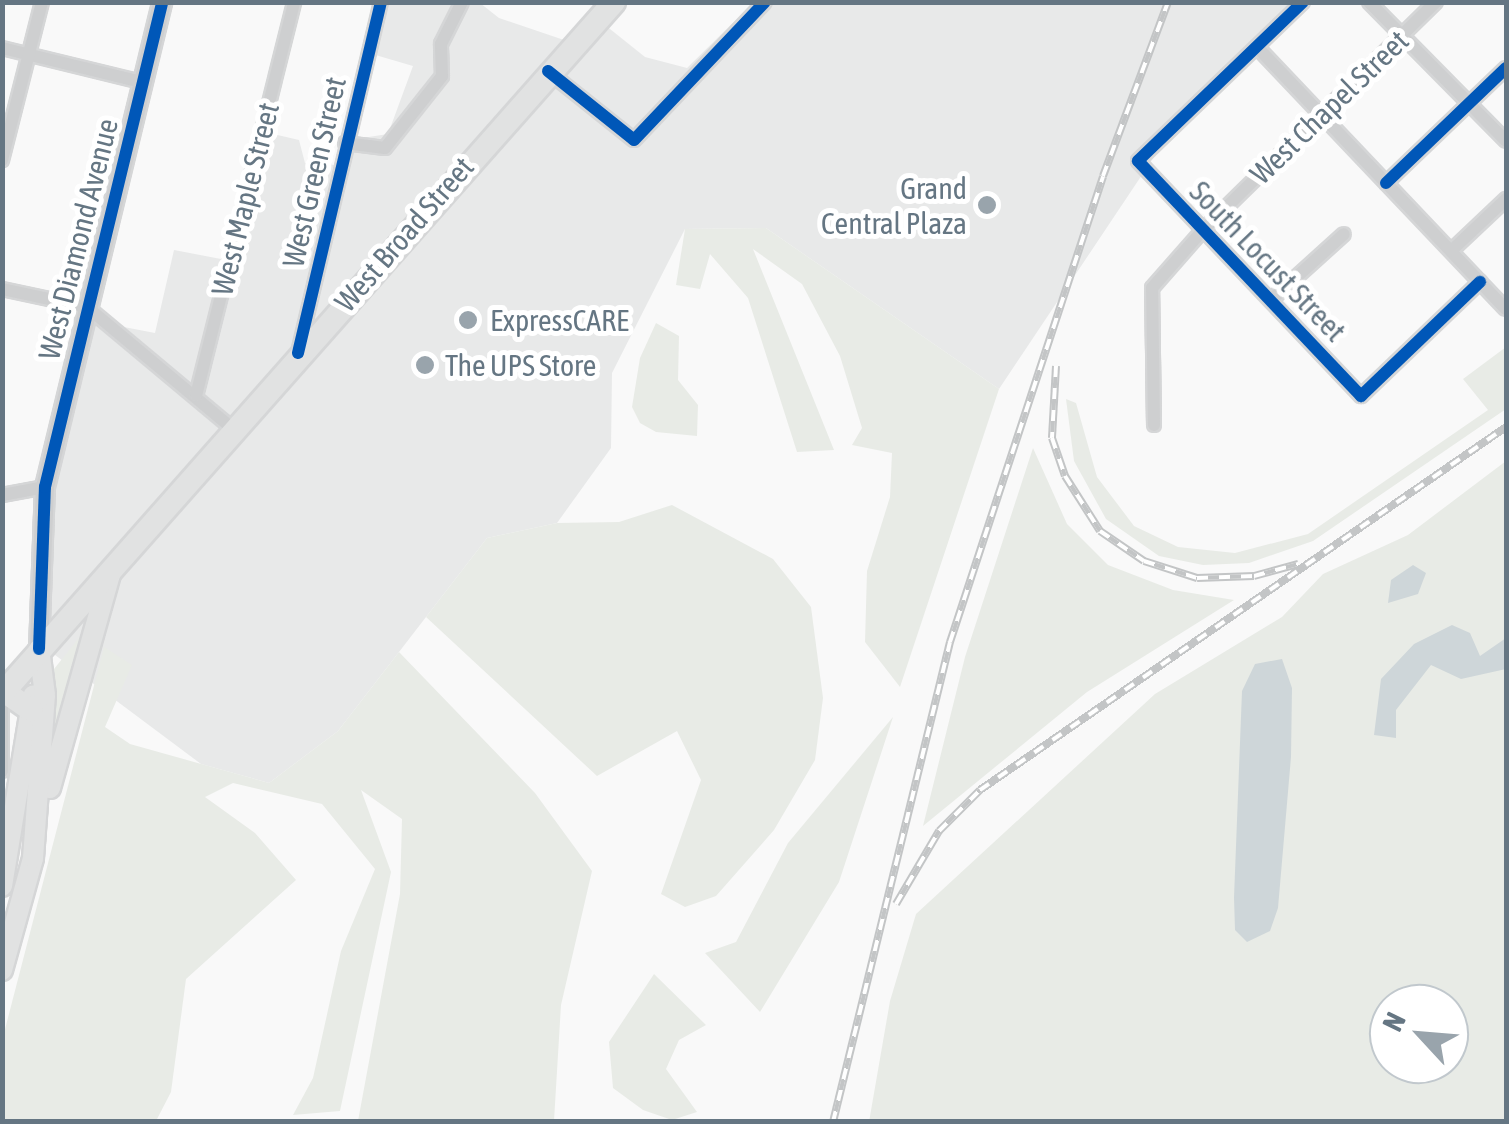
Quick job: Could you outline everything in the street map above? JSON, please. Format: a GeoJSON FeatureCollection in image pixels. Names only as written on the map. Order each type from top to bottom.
{"type":"FeatureCollection","features":[{"type":"Feature","properties":{"kind":"highway","name":"West Broad Street"},"geometry":{"type":"LineString","coordinates":[[3,694],[298,353],[614,2]]}},
{"type":"Feature","properties":{"kind":"highway"},"geometry":{"type":"LineString","coordinates":[[3,694],[31,710]]}},
{"type":"Feature","properties":{"kind":"main road"},"geometry":{"type":"LineString","coordinates":[[2,970],[111,571]]}},
{"type":"Feature","properties":{"kind":"main road"},"geometry":{"type":"LineString","coordinates":[[33,858],[45,695],[39,650]]}},
{"type":"Feature","properties":{"kind":"main road"},"geometry":{"type":"LineString","coordinates":[[2,886],[39,650]]}},
{"type":"Feature","properties":{"kind":"street"},"geometry":{"type":"LineString","coordinates":[[2,160],[42,2]]}},
{"type":"Feature","properties":{"kind":"street","name":"West Diamond Avenue"},"geometry":{"type":"LineString","coordinates":[[39,650],[44,487],[162,2]]}},
{"type":"Feature","properties":{"kind":"street","name":"West Maple Street"},"geometry":{"type":"LineString","coordinates":[[196,396],[294,2]]}},
{"type":"Feature","properties":{"kind":"street","name":"West Green Street"},"geometry":{"type":"LineString","coordinates":[[298,353],[344,143],[381,2]]}},
{"type":"Feature","properties":{"kind":"street"},"geometry":{"type":"LineString","coordinates":[[344,143],[385,148],[442,76],[441,44],[462,2]]}},
{"type":"Feature","properties":{"kind":"street"},"geometry":{"type":"LineString","coordinates":[[548,71],[634,140],[765,2]]}},
{"type":"Feature","properties":{"kind":"street"},"geometry":{"type":"LineString","coordinates":[[1302,2],[1257,48],[1506,310]]}},
{"type":"Feature","properties":{"kind":"street"},"geometry":{"type":"LineString","coordinates":[[1369,2],[1506,141]]}},
{"type":"Feature","properties":{"kind":"street","name":"West Chapel Street"},"geometry":{"type":"LineString","coordinates":[[1154,425],[1152,288],[1203,230],[1436,2]]}},
{"type":"Feature","properties":{"kind":"street"},"geometry":{"type":"LineString","coordinates":[[2,48],[142,82]]}},
{"type":"Feature","properties":{"kind":"street","name":"South Locust Street"},"geometry":{"type":"LineString","coordinates":[[1257,48],[1138,161],[1361,396],[1480,282]]}},
{"type":"Feature","properties":{"kind":"street"},"geometry":{"type":"LineString","coordinates":[[1386,183],[1506,68]]}},
{"type":"Feature","properties":{"kind":"street"},"geometry":{"type":"LineString","coordinates":[[1452,251],[1506,199]]}},
{"type":"Feature","properties":{"kind":"street"},"geometry":{"type":"LineString","coordinates":[[1271,300],[1344,234]]}},
{"type":"Feature","properties":{"kind":"street"},"geometry":{"type":"LineString","coordinates":[[2,289],[87,306],[234,429]]}},
{"type":"Feature","properties":{"kind":"street"},"geometry":{"type":"LineString","coordinates":[[2,495],[44,487]]}},
{"type":"Feature","properties":{"kind":"street"},"geometry":{"type":"LineString","coordinates":[[2,771],[3,694]]}},
{"type":"Feature","properties":{"kind":"shaded area"},"geometry":{"type":"Polygon","coordinates":[[[373,3],[480,3],[499,18],[564,40],[590,13],[645,57],[687,68],[753,3],[1301,3],[1174,127],[999,389],[766,228],[685,229],[612,373],[611,448],[557,523],[487,538],[338,731],[269,783],[201,764],[31,637],[77,318],[155,333],[174,250],[221,259],[256,130],[299,140],[305,163],[336,165],[362,138],[388,134],[413,66],[372,54],[373,3]]]}},
{"type":"Feature","properties":{"kind":"shaded area"},"geometry":{"type":"Polygon","coordinates":[[[766,228],[999,389],[900,687],[865,642],[867,571],[890,497],[892,453],[852,445],[862,428],[840,356],[802,284],[753,249],[834,450],[797,452],[748,298],[710,254],[700,289],[676,285],[685,229],[766,228]]]}},
{"type":"Feature","properties":{"kind":"shaded area"},"geometry":{"type":"Polygon","coordinates":[[[656,323],[679,336],[678,380],[698,405],[697,436],[656,432],[640,423],[632,407],[640,358],[656,323]]]}},
{"type":"Feature","properties":{"kind":"shaded area"},"geometry":{"type":"Polygon","coordinates":[[[1506,347],[1506,409],[1313,541],[1249,563],[1203,565],[1159,556],[1106,519],[1074,461],[1066,399],[1076,403],[1097,477],[1134,526],[1178,547],[1235,553],[1308,534],[1488,410],[1463,379],[1506,347]]]}},
{"type":"Feature","properties":{"kind":"shaded area"},"geometry":{"type":"Polygon","coordinates":[[[1033,448],[1067,524],[1108,565],[1173,590],[1234,600],[1087,692],[923,826],[965,657],[1033,448]]]}},
{"type":"Feature","properties":{"kind":"shaded area"},"geometry":{"type":"Polygon","coordinates":[[[1506,461],[1506,1121],[869,1122],[890,1001],[916,914],[1155,694],[1282,617],[1323,574],[1408,535],[1506,461]]]}},
{"type":"Feature","properties":{"kind":"shaded area"},"geometry":{"type":"Polygon","coordinates":[[[672,505],[773,559],[811,607],[823,698],[815,760],[774,830],[716,896],[685,907],[661,894],[701,780],[677,731],[597,776],[426,617],[487,538],[557,523],[619,522],[672,505]]]}},
{"type":"Feature","properties":{"kind":"shaded area"},"geometry":{"type":"Polygon","coordinates":[[[1413,565],[1426,573],[1418,594],[1388,603],[1391,580],[1413,565]]]}},
{"type":"Feature","properties":{"kind":"shaded area"},"geometry":{"type":"Polygon","coordinates":[[[1452,625],[1470,633],[1480,656],[1506,638],[1506,669],[1461,679],[1431,665],[1396,710],[1396,738],[1374,735],[1381,679],[1414,644],[1452,625]]]}},
{"type":"Feature","properties":{"kind":"shaded area"},"geometry":{"type":"Polygon","coordinates":[[[87,628],[50,756],[54,669],[87,628]]]}},
{"type":"Feature","properties":{"kind":"shaded area"},"geometry":{"type":"Polygon","coordinates":[[[104,647],[132,665],[105,727],[130,744],[269,783],[338,731],[399,652],[535,793],[592,871],[561,1005],[554,1121],[358,1121],[400,894],[402,819],[361,790],[391,872],[340,1111],[293,1115],[313,1078],[341,951],[375,869],[322,804],[233,783],[205,797],[255,833],[296,880],[186,979],[171,1092],[156,1121],[3,1121],[3,1037],[104,647]]]}},
{"type":"Feature","properties":{"kind":"shaded area"},"geometry":{"type":"Polygon","coordinates":[[[1282,659],[1292,688],[1291,757],[1278,908],[1270,931],[1247,942],[1235,930],[1234,898],[1242,691],[1255,664],[1282,659]]]}},
{"type":"Feature","properties":{"kind":"shaded area"},"geometry":{"type":"Polygon","coordinates":[[[893,717],[839,882],[760,1012],[705,953],[736,942],[788,843],[893,717]]]}},
{"type":"Feature","properties":{"kind":"shaded area"},"geometry":{"type":"Polygon","coordinates":[[[654,974],[706,1025],[679,1040],[666,1069],[697,1112],[672,1120],[643,1110],[613,1088],[609,1042],[654,974]]]}},
{"type":"Feature","properties":{"kind":"railway"},"geometry":{"type":"LineString","coordinates":[[833,1122],[950,642],[1103,176],[1168,2]]}},
{"type":"Feature","properties":{"kind":"railway"},"geometry":{"type":"LineString","coordinates":[[1056,366],[1052,438],[1065,476],[1100,531],[1144,561],[1197,578],[1254,576],[1298,564]]}},
{"type":"Feature","properties":{"kind":"railway"},"geometry":{"type":"LineString","coordinates":[[896,904],[939,831],[980,790],[1506,427]]}},
{"type":"Feature","properties":{"kind":"cycle path"},"geometry":{"type":"LineString","coordinates":[[39,649],[45,487],[162,2]]}},
{"type":"Feature","properties":{"kind":"cycle path"},"geometry":{"type":"LineString","coordinates":[[298,353],[381,2]]}},
{"type":"Feature","properties":{"kind":"cycle path"},"geometry":{"type":"LineString","coordinates":[[548,71],[634,140],[765,2]]}},
{"type":"Feature","properties":{"kind":"cycle path"},"geometry":{"type":"LineString","coordinates":[[1303,2],[1138,161],[1361,396],[1480,282]]}},
{"type":"Feature","properties":{"kind":"cycle path"},"geometry":{"type":"LineString","coordinates":[[1386,183],[1506,68]]}},
{"type":"Feature","properties":{"kind":"place","name":"Grand Central Plaza"},"geometry":{"type":"Point","coordinates":[987,205]}},
{"type":"Feature","properties":{"kind":"place","name":"ExpressCARE"},"geometry":{"type":"Point","coordinates":[468,320]}},
{"type":"Feature","properties":{"kind":"place","name":"The UPS Store"},"geometry":{"type":"Point","coordinates":[425,365]}}]}
